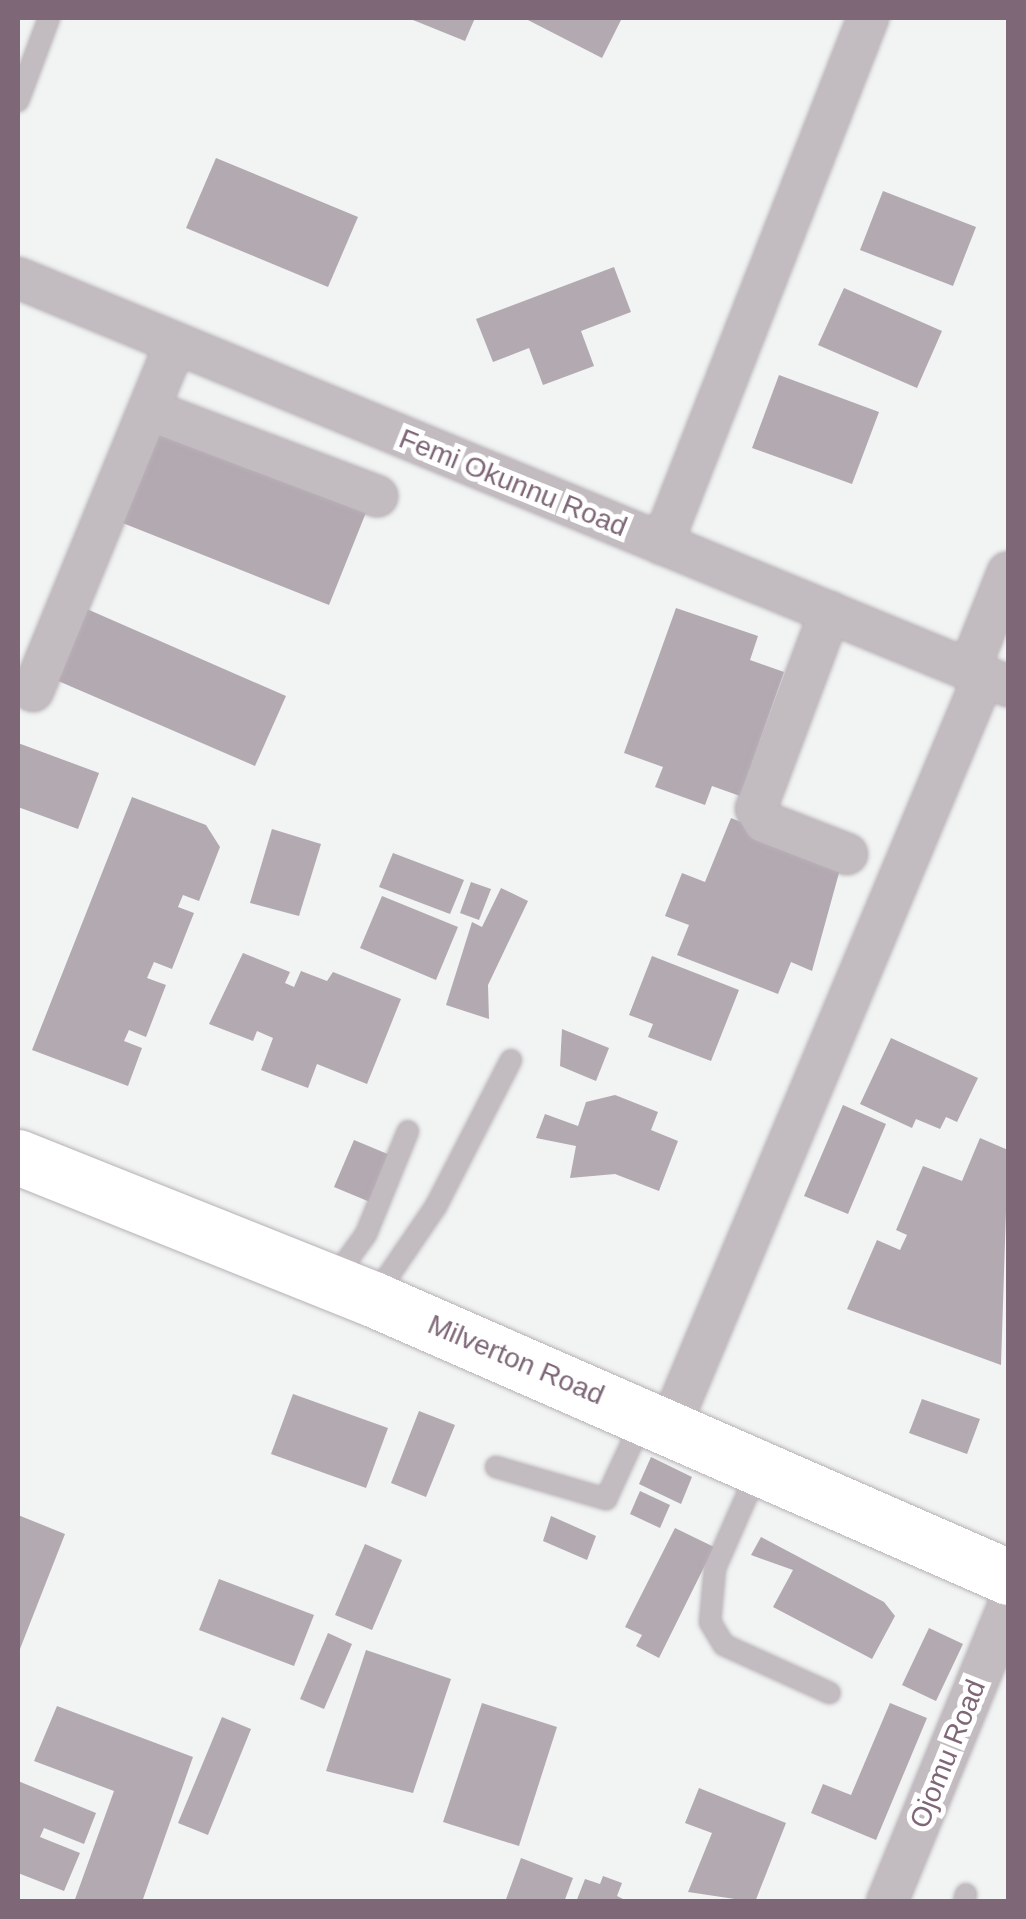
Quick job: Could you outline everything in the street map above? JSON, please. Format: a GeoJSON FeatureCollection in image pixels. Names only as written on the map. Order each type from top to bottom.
{"type":"FeatureCollection","features":[{"type":"Feature","properties":{"kind":"street"},"geometry":{"type":"LineString","coordinates":[[662,544],[868,18]]}},
{"type":"Feature","properties":{"kind":"street","name":"Femi Okunnu Road"},"geometry":{"type":"LineString","coordinates":[[18,278],[987,677]]}},
{"type":"Feature","properties":{"kind":"street"},"geometry":{"type":"LineString","coordinates":[[33,692],[176,343]]}},
{"type":"Feature","properties":{"kind":"street"},"geometry":{"type":"LineString","coordinates":[[150,410],[377,496]]}},
{"type":"Feature","properties":{"kind":"street"},"geometry":{"type":"LineString","coordinates":[[657,1421],[987,677],[1008,572]]}},
{"type":"Feature","properties":{"kind":"street"},"geometry":{"type":"LineString","coordinates":[[830,612],[756,809],[764,822],[846,854]]}},
{"type":"Feature","properties":{"kind":"street","name":"Milverton Road"},"geometry":{"type":"LineString","coordinates":[[18,1157],[352,1291],[1008,1577]]}},
{"type":"Feature","properties":{"kind":"street","name":"Ojomu Road"},"geometry":{"type":"LineString","coordinates":[[887,1902],[1008,1607]]}},
{"type":"Feature","properties":{"kind":"lane"},"geometry":{"type":"LineString","coordinates":[[18,101],[50,18]]}},
{"type":"Feature","properties":{"kind":"lane"},"geometry":{"type":"LineString","coordinates":[[352,1291],[436,1206],[512,1060]]}},
{"type":"Feature","properties":{"kind":"lane"},"geometry":{"type":"LineString","coordinates":[[352,1291],[366,1234],[408,1130]]}},
{"type":"Feature","properties":{"kind":"lane"},"geometry":{"type":"LineString","coordinates":[[496,1467],[606,1499],[657,1421]]}},
{"type":"Feature","properties":{"kind":"lane"},"geometry":{"type":"LineString","coordinates":[[760,1466],[716,1568],[710,1622],[724,1645],[830,1693]]}},
{"type":"Feature","properties":{"kind":"building"},"geometry":{"type":"Polygon","coordinates":[[[408,18],[475,18],[465,41],[408,18]]]}},
{"type":"Feature","properties":{"kind":"building"},"geometry":{"type":"Polygon","coordinates":[[[524,18],[622,18],[602,58],[524,18]]]}},
{"type":"Feature","properties":{"kind":"building"},"geometry":{"type":"Polygon","coordinates":[[[216,158],[358,217],[328,287],[186,228],[216,158]]]}},
{"type":"Feature","properties":{"kind":"building"},"geometry":{"type":"Polygon","coordinates":[[[883,191],[976,227],[953,286],[860,250],[883,191]]]}},
{"type":"Feature","properties":{"kind":"building"},"geometry":{"type":"Polygon","coordinates":[[[614,267],[631,312],[581,331],[594,366],[543,385],[529,348],[493,362],[476,319],[614,267]]]}},
{"type":"Feature","properties":{"kind":"building"},"geometry":{"type":"Polygon","coordinates":[[[844,288],[942,331],[917,388],[818,345],[844,288]]]}},
{"type":"Feature","properties":{"kind":"building"},"geometry":{"type":"Polygon","coordinates":[[[779,375],[879,412],[852,484],[752,448],[779,375]]]}},
{"type":"Feature","properties":{"kind":"building"},"geometry":{"type":"Polygon","coordinates":[[[149,423],[367,510],[329,605],[110,518],[149,423]]]}},
{"type":"Feature","properties":{"kind":"building"},"geometry":{"type":"Polygon","coordinates":[[[80,606],[286,696],[255,766],[49,677],[80,606]]]}},
{"type":"Feature","properties":{"kind":"building"},"geometry":{"type":"Polygon","coordinates":[[[676,608],[758,636],[750,660],[784,672],[740,796],[712,786],[705,805],[655,787],[663,767],[624,753],[676,608]]]}},
{"type":"Feature","properties":{"kind":"building"},"geometry":{"type":"Polygon","coordinates":[[[18,743],[99,773],[78,829],[18,807],[18,743]]]}},
{"type":"Feature","properties":{"kind":"building"},"geometry":{"type":"Polygon","coordinates":[[[132,797],[206,825],[220,847],[199,901],[183,895],[178,907],[194,913],[172,969],[154,962],[147,978],[166,985],[146,1037],[129,1030],[124,1041],[142,1048],[128,1086],[32,1050],[132,797]]]}},
{"type":"Feature","properties":{"kind":"building"},"geometry":{"type":"Polygon","coordinates":[[[731,818],[842,862],[812,971],[791,962],[778,994],[677,955],[689,925],[665,916],[682,873],[705,882],[731,818]]]}},
{"type":"Feature","properties":{"kind":"building"},"geometry":{"type":"Polygon","coordinates":[[[272,829],[321,844],[299,916],[250,903],[272,829]]]}},
{"type":"Feature","properties":{"kind":"building"},"geometry":{"type":"Polygon","coordinates":[[[393,853],[464,880],[450,914],[379,887],[393,853]]]}},
{"type":"Feature","properties":{"kind":"building"},"geometry":{"type":"Polygon","coordinates":[[[471,882],[491,889],[479,920],[460,913],[471,882]]]}},
{"type":"Feature","properties":{"kind":"building"},"geometry":{"type":"Polygon","coordinates":[[[501,888],[528,901],[488,985],[489,1019],[446,1005],[472,922],[482,927],[501,888]]]}},
{"type":"Feature","properties":{"kind":"building"},"geometry":{"type":"Polygon","coordinates":[[[382,896],[458,927],[436,980],[360,948],[382,896]]]}},
{"type":"Feature","properties":{"kind":"building"},"geometry":{"type":"Polygon","coordinates":[[[243,953],[290,972],[285,983],[294,987],[301,971],[327,981],[333,972],[401,999],[367,1084],[317,1064],[308,1088],[261,1070],[273,1038],[257,1031],[253,1041],[209,1024],[243,953]]]}},
{"type":"Feature","properties":{"kind":"building"},"geometry":{"type":"Polygon","coordinates":[[[652,956],[739,990],[711,1061],[648,1037],[653,1024],[629,1015],[652,956]]]}},
{"type":"Feature","properties":{"kind":"building"},"geometry":{"type":"Polygon","coordinates":[[[562,1029],[609,1048],[596,1081],[560,1066],[562,1029]]]}},
{"type":"Feature","properties":{"kind":"building"},"geometry":{"type":"Polygon","coordinates":[[[891,1038],[978,1078],[957,1122],[946,1117],[940,1129],[916,1119],[912,1128],[860,1104],[891,1038]]]}},
{"type":"Feature","properties":{"kind":"building"},"geometry":{"type":"Polygon","coordinates":[[[615,1095],[658,1112],[651,1130],[678,1141],[659,1191],[615,1174],[570,1178],[576,1146],[536,1138],[545,1114],[578,1126],[586,1102],[615,1095]]]}},
{"type":"Feature","properties":{"kind":"building"},"geometry":{"type":"Polygon","coordinates":[[[843,1105],[886,1124],[848,1214],[804,1196],[843,1105]]]}},
{"type":"Feature","properties":{"kind":"building"},"geometry":{"type":"Polygon","coordinates":[[[980,1138],[1008,1150],[1001,1365],[847,1309],[877,1240],[900,1250],[907,1235],[896,1230],[923,1166],[962,1181],[980,1138]]]}},
{"type":"Feature","properties":{"kind":"building"},"geometry":{"type":"Polygon","coordinates":[[[354,1140],[390,1155],[370,1202],[334,1187],[354,1140]]]}},
{"type":"Feature","properties":{"kind":"building"},"geometry":{"type":"Polygon","coordinates":[[[293,1394],[388,1428],[366,1488],[271,1454],[293,1394]]]}},
{"type":"Feature","properties":{"kind":"building"},"geometry":{"type":"Polygon","coordinates":[[[922,1399],[980,1419],[967,1454],[909,1433],[922,1399]]]}},
{"type":"Feature","properties":{"kind":"building"},"geometry":{"type":"Polygon","coordinates":[[[419,1411],[455,1425],[426,1497],[391,1483],[419,1411]]]}},
{"type":"Feature","properties":{"kind":"building"},"geometry":{"type":"Polygon","coordinates":[[[651,1457],[692,1477],[681,1504],[639,1484],[651,1457]]]}},
{"type":"Feature","properties":{"kind":"building"},"geometry":{"type":"Polygon","coordinates":[[[640,1491],[670,1505],[660,1528],[630,1514],[640,1491]]]}},
{"type":"Feature","properties":{"kind":"building"},"geometry":{"type":"Polygon","coordinates":[[[18,1515],[65,1534],[18,1654],[18,1515]]]}},
{"type":"Feature","properties":{"kind":"building"},"geometry":{"type":"Polygon","coordinates":[[[551,1516],[596,1536],[587,1560],[543,1541],[551,1516]]]}},
{"type":"Feature","properties":{"kind":"building"},"geometry":{"type":"Polygon","coordinates":[[[675,1528],[714,1547],[659,1658],[636,1646],[642,1635],[625,1627],[675,1528]]]}},
{"type":"Feature","properties":{"kind":"building"},"geometry":{"type":"Polygon","coordinates":[[[761,1537],[884,1602],[895,1616],[872,1659],[773,1607],[793,1570],[751,1555],[761,1537]]]}},
{"type":"Feature","properties":{"kind":"building"},"geometry":{"type":"Polygon","coordinates":[[[365,1544],[402,1560],[372,1630],[335,1615],[365,1544]]]}},
{"type":"Feature","properties":{"kind":"building"},"geometry":{"type":"Polygon","coordinates":[[[219,1579],[314,1615],[294,1666],[199,1630],[219,1579]]]}},
{"type":"Feature","properties":{"kind":"building"},"geometry":{"type":"Polygon","coordinates":[[[929,1628],[963,1644],[936,1701],[902,1685],[929,1628]]]}},
{"type":"Feature","properties":{"kind":"building"},"geometry":{"type":"Polygon","coordinates":[[[328,1633],[352,1644],[324,1709],[300,1699],[328,1633]]]}},
{"type":"Feature","properties":{"kind":"building"},"geometry":{"type":"Polygon","coordinates":[[[366,1650],[451,1679],[413,1793],[326,1771],[366,1650]]]}},
{"type":"Feature","properties":{"kind":"building"},"geometry":{"type":"Polygon","coordinates":[[[482,1703],[557,1727],[519,1846],[443,1822],[482,1703]]]}},
{"type":"Feature","properties":{"kind":"building"},"geometry":{"type":"Polygon","coordinates":[[[890,1703],[927,1718],[876,1840],[811,1813],[823,1784],[851,1795],[890,1703]]]}},
{"type":"Feature","properties":{"kind":"building"},"geometry":{"type":"Polygon","coordinates":[[[57,1706],[193,1757],[142,1902],[74,1902],[114,1791],[34,1761],[57,1706]]]}},
{"type":"Feature","properties":{"kind":"building"},"geometry":{"type":"Polygon","coordinates":[[[222,1717],[251,1729],[208,1835],[178,1823],[222,1717]]]}},
{"type":"Feature","properties":{"kind":"building"},"geometry":{"type":"Polygon","coordinates":[[[18,1781],[96,1813],[84,1844],[44,1828],[40,1837],[80,1853],[64,1891],[18,1873],[18,1781]]]}},
{"type":"Feature","properties":{"kind":"building"},"geometry":{"type":"Polygon","coordinates":[[[699,1788],[786,1823],[755,1902],[688,1892],[712,1833],[685,1823],[699,1788]]]}},
{"type":"Feature","properties":{"kind":"building"},"geometry":{"type":"Polygon","coordinates":[[[521,1858],[573,1878],[564,1902],[505,1902],[521,1858]]]}},
{"type":"Feature","properties":{"kind":"building"},"geometry":{"type":"Polygon","coordinates":[[[603,1876],[622,1883],[617,1896],[629,1902],[576,1902],[585,1879],[600,1884],[603,1876]]]}}]}
